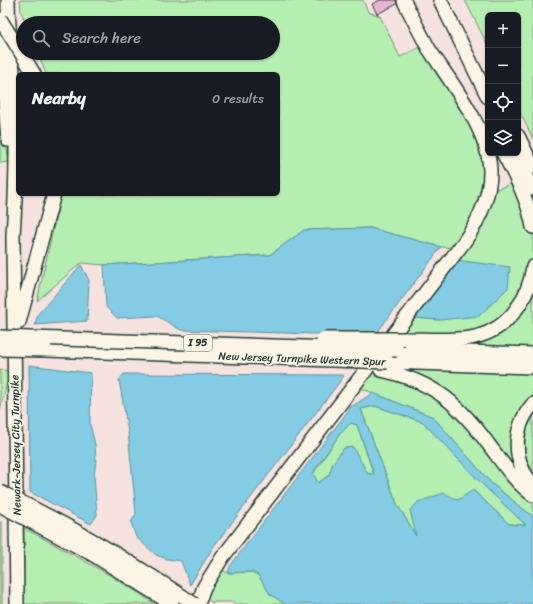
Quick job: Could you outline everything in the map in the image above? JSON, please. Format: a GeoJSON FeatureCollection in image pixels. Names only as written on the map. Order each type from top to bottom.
{"type":"FeatureCollection","features":[{"type":"Feature","properties":{"kind":"highway","name":"Newark-Jersey City Turnpike"},"geometry":{"type":"LineString","coordinates":[[8,0],[4,21],[14,90],[16,131],[16,180],[13,236],[18,604]]}},
{"type":"Feature","properties":{"kind":"highway"},"geometry":{"type":"LineString","coordinates":[[440,0],[485,91]]}},
{"type":"Feature","properties":{"kind":"highway"},"geometry":{"type":"LineString","coordinates":[[404,1],[421,35],[449,77],[485,124]]}},
{"type":"Feature","properties":{"kind":"highway"},"geometry":{"type":"LineString","coordinates":[[4,21],[16,42]]}},
{"type":"Feature","properties":{"kind":"highway"},"geometry":{"type":"LineString","coordinates":[[0,39],[13,236]]}},
{"type":"Feature","properties":{"kind":"highway"},"geometry":{"type":"LineString","coordinates":[[466,52],[485,80]]}},
{"type":"Feature","properties":{"kind":"highway"},"geometry":{"type":"LineString","coordinates":[[26,60],[31,69]]}},
{"type":"Feature","properties":{"kind":"highway"},"geometry":{"type":"LineString","coordinates":[[198,604],[208,580],[222,558],[456,253],[468,236],[478,217],[489,186],[490,173],[488,155],[480,132],[449,77]]}},
{"type":"Feature","properties":{"kind":"highway"},"geometry":{"type":"LineString","coordinates":[[0,106],[9,162]]}},
{"type":"Feature","properties":{"kind":"highway"},"geometry":{"type":"LineString","coordinates":[[521,142],[533,167]]}},
{"type":"Feature","properties":{"kind":"highway"},"geometry":{"type":"LineString","coordinates":[[505,156],[525,189],[533,206]]}},
{"type":"Feature","properties":{"kind":"highway"},"geometry":{"type":"LineString","coordinates":[[517,156],[533,189]]}},
{"type":"Feature","properties":{"kind":"highway"},"geometry":{"type":"LineString","coordinates":[[513,171],[529,207],[533,227]]}},
{"type":"Feature","properties":{"kind":"highway"},"geometry":{"type":"LineString","coordinates":[[14,343],[27,289],[53,196]]}},
{"type":"Feature","properties":{"kind":"highway"},"geometry":{"type":"LineString","coordinates":[[401,345],[470,338],[485,334],[494,329],[511,316],[521,303],[528,288],[533,267]]}},
{"type":"Feature","properties":{"kind":"highway","name":"New Jersey Turnpike Western Spur"},"geometry":{"type":"LineString","coordinates":[[0,337],[212,344],[256,338],[401,345],[533,354]]}},
{"type":"Feature","properties":{"kind":"highway","name":"I 95"},"geometry":{"type":"LineString","coordinates":[[0,349],[190,355],[230,363],[353,367],[384,366]]}},
{"type":"Feature","properties":{"kind":"highway"},"geometry":{"type":"LineString","coordinates":[[384,366],[438,392],[455,405],[475,426],[512,475],[533,495]]}},
{"type":"Feature","properties":{"kind":"highway","name":"New Jersey Turnpike Western Spur"},"geometry":{"type":"LineString","coordinates":[[384,366],[533,366]]}},
{"type":"Feature","properties":{"kind":"highway"},"geometry":{"type":"LineString","coordinates":[[533,404],[520,425],[517,446],[518,458],[522,468],[533,485]]}},
{"type":"Feature","properties":{"kind":"highway"},"geometry":{"type":"LineString","coordinates":[[0,492],[83,535],[148,573],[194,604]]}},
{"type":"Feature","properties":{"kind":"highway"},"geometry":{"type":"LineString","coordinates":[[0,505],[92,554],[172,604]]}},
{"type":"Feature","properties":{"kind":"green space"},"geometry":{"type":"Polygon","coordinates":[[[20,0],[363,0],[368,12],[380,16],[400,57],[426,44],[478,127],[488,192],[517,182],[533,227],[533,517],[491,483],[433,417],[358,387],[414,318],[440,320],[459,248],[441,247],[370,228],[304,230],[270,255],[105,265],[81,263],[37,301],[61,196],[280,196],[280,72],[45,72],[41,60],[280,60],[280,16],[23,16],[20,0]]]}},
{"type":"Feature","properties":{"kind":"green space"},"geometry":{"type":"Polygon","coordinates":[[[465,0],[533,0],[533,139],[521,114],[521,12],[485,12],[485,40],[465,0]]]}},
{"type":"Feature","properties":{"kind":"green space"},"geometry":{"type":"Polygon","coordinates":[[[0,106],[9,162],[0,163],[0,106]]]}},
{"type":"Feature","properties":{"kind":"green space"},"geometry":{"type":"Polygon","coordinates":[[[0,370],[10,371],[0,410],[0,370]]]}},
{"type":"Feature","properties":{"kind":"green space"},"geometry":{"type":"Polygon","coordinates":[[[375,406],[423,422],[482,484],[526,525],[509,524],[473,490],[417,537],[397,504],[361,409],[375,406]]]}},
{"type":"Feature","properties":{"kind":"green space"},"geometry":{"type":"Polygon","coordinates":[[[351,423],[357,425],[374,475],[333,463],[329,475],[318,483],[313,474],[339,435],[351,423]]]}},
{"type":"Feature","properties":{"kind":"green space"},"geometry":{"type":"Polygon","coordinates":[[[0,522],[2,523],[2,604],[0,604],[0,522]]]}},
{"type":"Feature","properties":{"kind":"green space"},"geometry":{"type":"Polygon","coordinates":[[[24,528],[107,574],[155,604],[24,604],[24,528]]]}},
{"type":"Feature","properties":{"kind":"green space"},"geometry":{"type":"Polygon","coordinates":[[[220,569],[228,573],[252,572],[258,575],[270,594],[285,604],[233,604],[234,602],[211,602],[205,597],[220,569]]]}},
{"type":"Feature","properties":{"kind":"water"},"geometry":{"type":"Polygon","coordinates":[[[370,228],[441,247],[376,334],[350,335],[181,330],[157,316],[117,318],[106,307],[104,265],[270,255],[304,230],[370,228]]]}},
{"type":"Feature","properties":{"kind":"water"},"geometry":{"type":"Polygon","coordinates":[[[455,260],[510,267],[508,288],[479,316],[440,320],[414,318],[417,312],[455,260]]]}},
{"type":"Feature","properties":{"kind":"water"},"geometry":{"type":"Polygon","coordinates":[[[81,265],[89,280],[87,321],[35,325],[38,314],[81,265]]]}},
{"type":"Feature","properties":{"kind":"water"},"geometry":{"type":"Polygon","coordinates":[[[29,365],[91,373],[90,425],[95,444],[96,461],[94,476],[97,515],[91,524],[30,492],[29,365]]]}},
{"type":"Feature","properties":{"kind":"water"},"geometry":{"type":"Polygon","coordinates":[[[124,374],[344,376],[214,546],[190,585],[181,561],[167,559],[156,555],[136,537],[131,522],[136,514],[128,432],[119,380],[124,374]]]}},
{"type":"Feature","properties":{"kind":"water"},"geometry":{"type":"Polygon","coordinates":[[[373,393],[433,417],[491,483],[533,517],[533,604],[285,604],[270,594],[258,575],[252,572],[228,573],[230,566],[351,407],[373,393]],[[375,406],[361,409],[397,504],[416,536],[410,510],[418,502],[444,493],[458,500],[473,490],[509,524],[526,525],[482,484],[423,422],[375,406]],[[351,423],[339,435],[313,473],[318,483],[329,475],[333,463],[344,448],[353,447],[368,474],[374,474],[357,425],[351,423]]]}},
{"type":"Feature","properties":{"kind":"building"},"geometry":{"type":"Polygon","coordinates":[[[380,0],[396,0],[397,4],[377,14],[372,4],[380,0]]]}}]}
